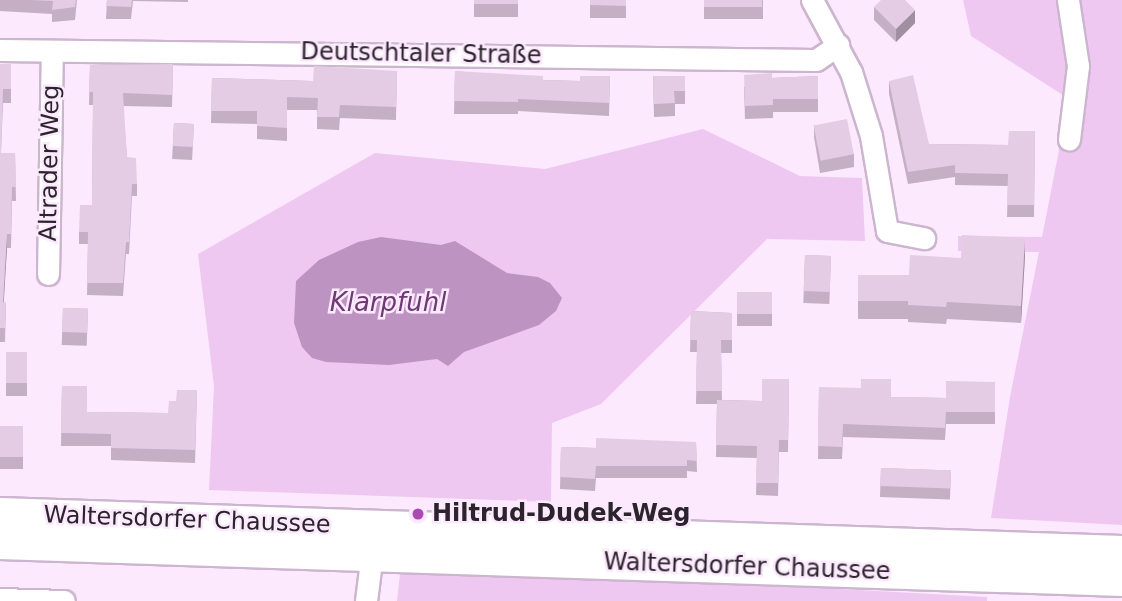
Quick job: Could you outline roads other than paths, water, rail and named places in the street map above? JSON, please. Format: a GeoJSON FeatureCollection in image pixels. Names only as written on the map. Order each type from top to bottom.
{"type":"FeatureCollection","features":[{"type":"Feature","properties":{"kind":"main road","name":"Waltersdorfer Chaussee"},"geometry":{"type":"LineString","coordinates":[[0,514],[373,540],[1122,580]]}},
{"type":"Feature","properties":{"kind":"main road","name":"Waltersdorfer Chaussee"},"geometry":{"type":"LineString","coordinates":[[0,543],[373,540],[1122,552]]}},
{"type":"Feature","properties":{"kind":"street"},"geometry":{"type":"LineString","coordinates":[[813,0],[851,72],[871,136],[887,231],[924,238]]}},
{"type":"Feature","properties":{"kind":"street"},"geometry":{"type":"LineString","coordinates":[[1068,0],[1078,66],[1069,139]]}},
{"type":"Feature","properties":{"kind":"street","name":"Deutschtaler Straße"},"geometry":{"type":"LineString","coordinates":[[0,50],[816,60],[838,45]]}},
{"type":"Feature","properties":{"kind":"street","name":"Altrader Weg"},"geometry":{"type":"LineString","coordinates":[[48,274],[52,51]]}},
{"type":"Feature","properties":{"kind":"street"},"geometry":{"type":"LineString","coordinates":[[366,601],[373,540]]}},
{"type":"Feature","properties":{"kind":"street"},"geometry":{"type":"LineString","coordinates":[[0,599],[64,601]]}},
{"type":"Feature","properties":{"kind":"water","name":"Klarpfuhl"},"geometry":{"type":"Polygon","coordinates":[[[381,237],[441,245],[455,241],[507,273],[538,277],[550,283],[562,298],[556,311],[539,325],[464,352],[448,366],[437,359],[389,365],[326,362],[312,358],[302,347],[294,323],[296,281],[319,260],[358,242],[381,237]]]}},
{"type":"Feature","properties":{"kind":"place","name":"Hiltrud-Dudek-Weg"},"geometry":{"type":"Point","coordinates":[418,514]}}]}
